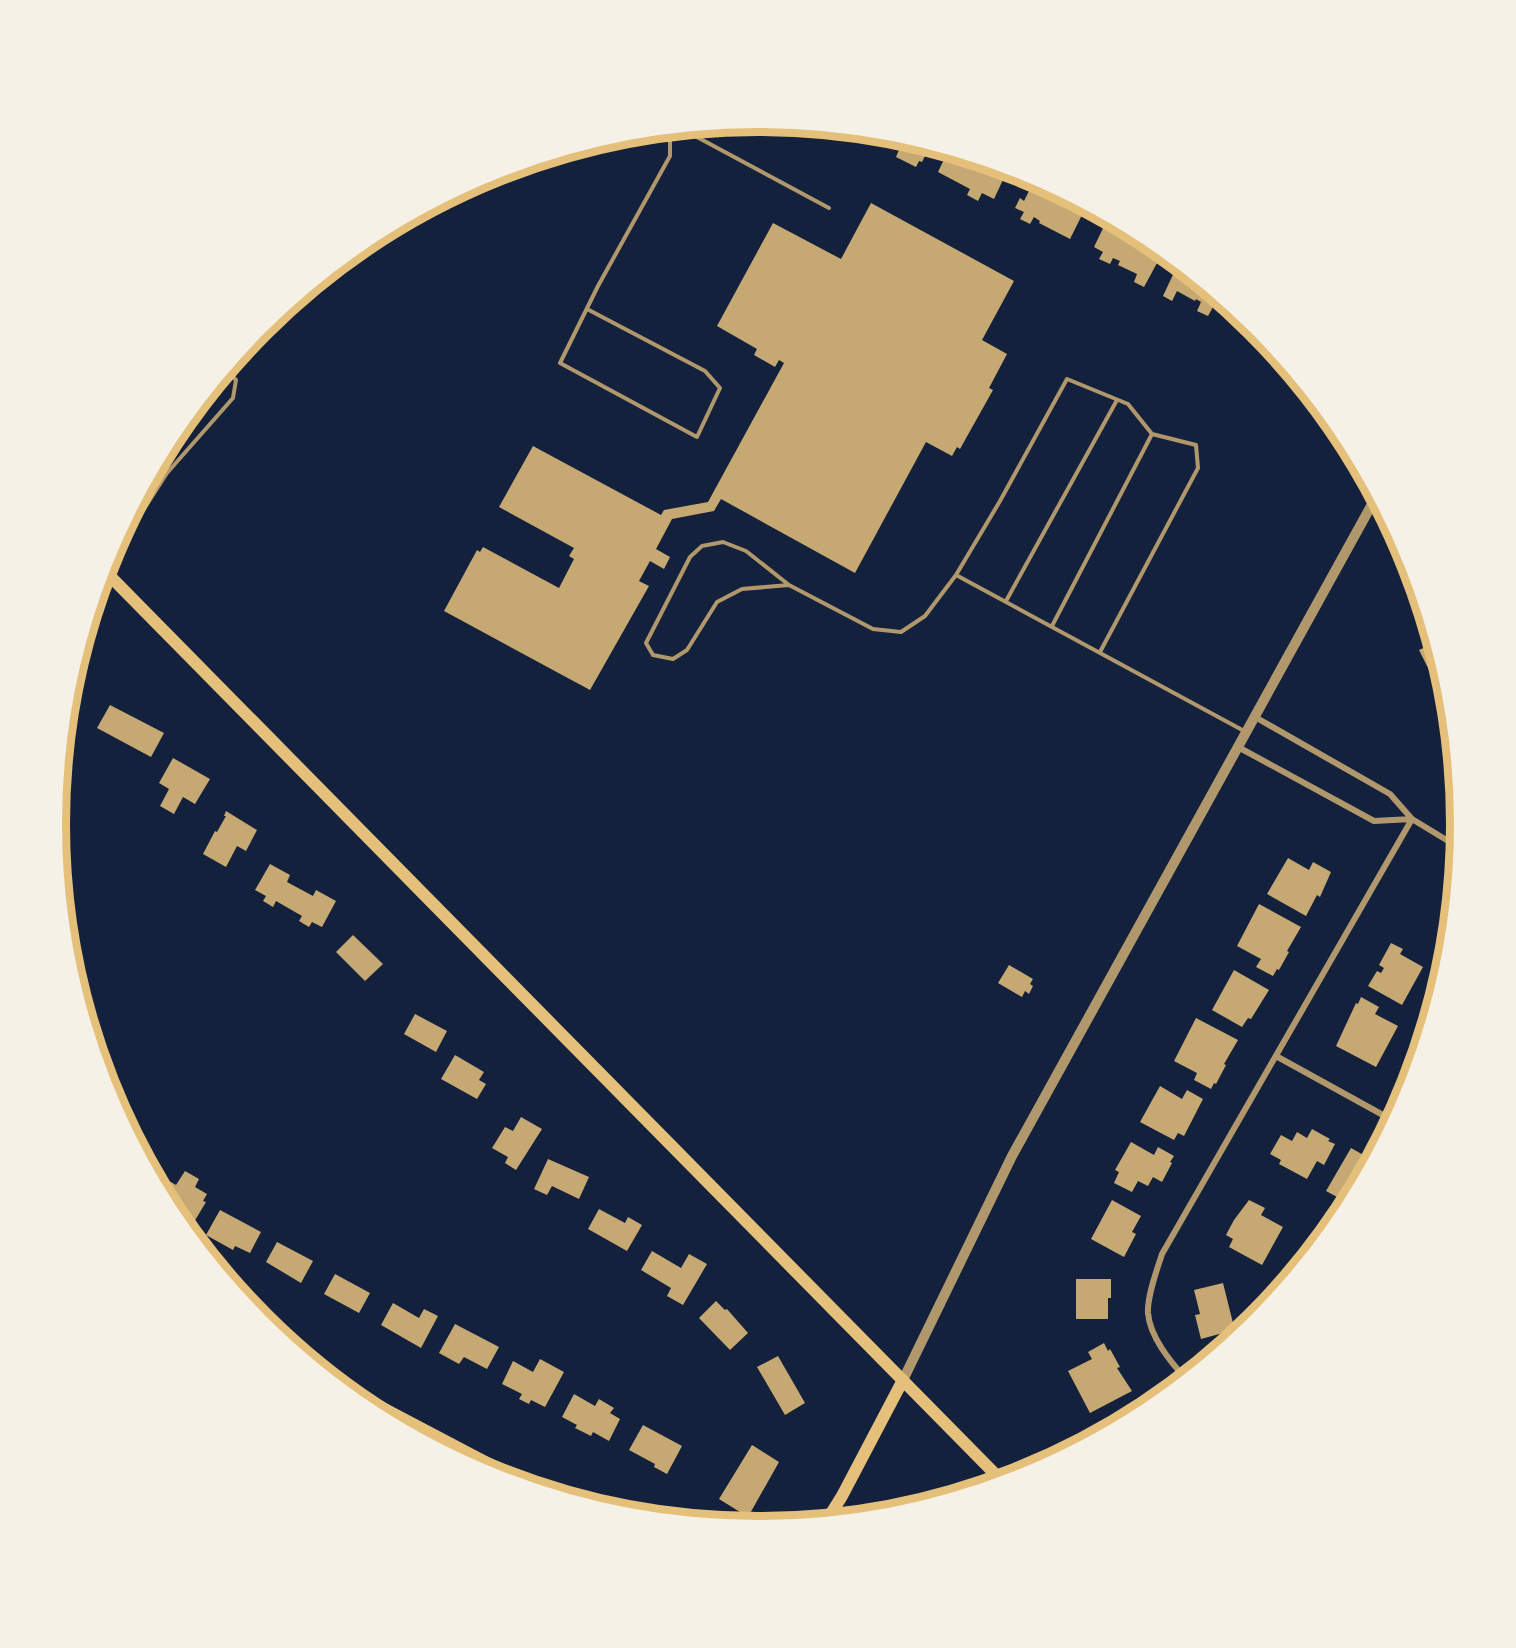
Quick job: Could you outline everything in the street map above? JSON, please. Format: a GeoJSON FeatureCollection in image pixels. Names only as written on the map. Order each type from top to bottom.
{"type":"FeatureCollection","features":[{"type":"Feature","properties":{"kind":"main road"},"geometry":{"type":"LineString","coordinates":[[112,578],[995,1473]]}},
{"type":"Feature","properties":{"kind":"main road"},"geometry":{"type":"LineString","coordinates":[[832,1512],[903,1380]]}},
{"type":"Feature","properties":{"kind":"main road"},"geometry":{"type":"LineString","coordinates":[[428,1432],[459,1448]]}},
{"type":"Feature","properties":{"kind":"street"},"geometry":{"type":"LineString","coordinates":[[903,1380],[1012,1156],[1372,505]]}},
{"type":"Feature","properties":{"kind":"street"},"geometry":{"type":"LineString","coordinates":[[1255,717],[1390,794],[1412,819],[1450,842]]}},
{"type":"Feature","properties":{"kind":"street"},"geometry":{"type":"LineString","coordinates":[[1238,747],[1374,821],[1412,819]]}},
{"type":"Feature","properties":{"kind":"street"},"geometry":{"type":"LineString","coordinates":[[1180,1372],[1156,1337],[1148,1314],[1162,1254],[1412,819]]}},
{"type":"Feature","properties":{"kind":"street"},"geometry":{"type":"LineString","coordinates":[[1276,1056],[1385,1116]]}},
{"type":"Feature","properties":{"kind":"lane"},"geometry":{"type":"LineString","coordinates":[[693,135],[829,208]]}},
{"type":"Feature","properties":{"kind":"lane"},"geometry":{"type":"LineString","coordinates":[[586,309],[705,371],[720,388],[697,437],[560,363],[586,309],[670,156],[670,138]]}},
{"type":"Feature","properties":{"kind":"lane"},"geometry":{"type":"LineString","coordinates":[[135,522],[167,473],[233,398],[236,380],[232,376]]}},
{"type":"Feature","properties":{"kind":"lane"},"geometry":{"type":"LineString","coordinates":[[789,585],[742,589],[717,602],[687,650],[673,659],[652,655],[646,643],[690,558],[702,546],[723,542],[746,551],[789,585],[873,629],[902,632],[926,616],[956,575],[1000,501],[1067,379],[1128,404],[1152,434],[1196,445],[1198,468],[1101,652]]}},
{"type":"Feature","properties":{"kind":"lane"},"geometry":{"type":"LineString","coordinates":[[1005,601],[1117,400]]}},
{"type":"Feature","properties":{"kind":"lane"},"geometry":{"type":"LineString","coordinates":[[1052,626],[1152,434]]}},
{"type":"Feature","properties":{"kind":"lane"},"geometry":{"type":"LineString","coordinates":[[164,471],[167,473]]}},
{"type":"Feature","properties":{"kind":"lane"},"geometry":{"type":"LineString","coordinates":[[956,575],[1246,732]]}},
{"type":"Feature","properties":{"kind":"building"},"geometry":{"type":"Polygon","coordinates":[[[885,144],[926,153],[916,167],[896,157],[899,150],[885,144]]]}},
{"type":"Feature","properties":{"kind":"building"},"geometry":{"type":"Polygon","coordinates":[[[945,158],[1004,178],[994,199],[982,193],[978,201],[967,195],[970,189],[938,172],[945,158]]]}},
{"type":"Feature","properties":{"kind":"building"},"geometry":{"type":"Polygon","coordinates":[[[1030,188],[1083,213],[1070,239],[1039,223],[1040,221],[1034,217],[1030,224],[1020,219],[1024,212],[1015,208],[1020,198],[1024,201],[1030,188]]]}},
{"type":"Feature","properties":{"kind":"building"},"geometry":{"type":"Polygon","coordinates":[[[871,203],[1014,281],[982,340],[1007,354],[989,388],[993,390],[960,449],[957,447],[952,456],[926,442],[855,573],[721,499],[714,511],[672,519],[656,549],[670,557],[664,569],[650,561],[639,581],[649,586],[590,690],[444,611],[477,550],[480,552],[483,547],[559,588],[574,559],[569,556],[574,548],[499,507],[533,446],[661,515],[664,510],[708,502],[784,363],[779,360],[775,367],[754,355],[757,349],[717,326],[773,223],[841,259],[871,203]]]}},
{"type":"Feature","properties":{"kind":"building"},"geometry":{"type":"Polygon","coordinates":[[[1104,225],[1158,261],[1144,287],[1134,282],[1137,274],[1118,265],[1120,261],[1113,258],[1110,264],[1099,259],[1103,252],[1094,247],[1104,225]]]}},
{"type":"Feature","properties":{"kind":"building"},"geometry":{"type":"Polygon","coordinates":[[[1174,272],[1221,311],[1213,307],[1208,316],[1197,311],[1201,302],[1196,299],[1195,301],[1177,291],[1172,301],[1163,296],[1174,272]]]}},
{"type":"Feature","properties":{"kind":"building"},"geometry":{"type":"Polygon","coordinates":[[[1426,647],[1436,683],[1419,650],[1426,647]]]}},
{"type":"Feature","properties":{"kind":"building"},"geometry":{"type":"Polygon","coordinates":[[[82,677],[85,679],[79,690],[82,677]]]}},
{"type":"Feature","properties":{"kind":"building"},"geometry":{"type":"Polygon","coordinates":[[[110,705],[164,733],[151,757],[97,728],[110,705]]]}},
{"type":"Feature","properties":{"kind":"building"},"geometry":{"type":"Polygon","coordinates":[[[173,758],[210,779],[195,804],[183,797],[174,814],[160,806],[169,789],[159,783],[173,758]]]}},
{"type":"Feature","properties":{"kind":"building"},"geometry":{"type":"Polygon","coordinates":[[[226,811],[257,830],[246,851],[237,846],[226,867],[203,854],[226,816],[224,816],[226,811]]]}},
{"type":"Feature","properties":{"kind":"building"},"geometry":{"type":"Polygon","coordinates":[[[1288,858],[1309,870],[1313,862],[1331,872],[1320,897],[1317,895],[1306,916],[1267,894],[1288,858]]]}},
{"type":"Feature","properties":{"kind":"building"},"geometry":{"type":"Polygon","coordinates":[[[270,864],[290,875],[287,882],[313,896],[316,890],[336,901],[322,927],[312,922],[309,927],[299,921],[302,916],[276,901],[273,907],[263,901],[266,896],[255,890],[270,864]]]}},
{"type":"Feature","properties":{"kind":"building"},"geometry":{"type":"Polygon","coordinates":[[[1259,904],[1301,927],[1279,970],[1277,969],[1273,976],[1256,967],[1261,959],[1237,946],[1259,904]]]}},
{"type":"Feature","properties":{"kind":"building"},"geometry":{"type":"Polygon","coordinates":[[[353,935],[383,964],[365,981],[336,952],[353,935]]]}},
{"type":"Feature","properties":{"kind":"building"},"geometry":{"type":"Polygon","coordinates":[[[1391,943],[1403,949],[1400,954],[1423,967],[1402,1005],[1368,986],[1377,971],[1381,973],[1384,968],[1379,965],[1391,943]]]}},
{"type":"Feature","properties":{"kind":"building"},"geometry":{"type":"Polygon","coordinates":[[[1009,965],[1033,979],[1030,984],[1033,986],[1029,994],[1025,991],[1022,997],[998,983],[1009,965]]]}},
{"type":"Feature","properties":{"kind":"building"},"geometry":{"type":"Polygon","coordinates":[[[1234,970],[1269,990],[1251,1019],[1248,1018],[1242,1027],[1212,1010],[1234,970]]]}},
{"type":"Feature","properties":{"kind":"building"},"geometry":{"type":"Polygon","coordinates":[[[1361,997],[1379,1007],[1375,1014],[1398,1026],[1376,1067],[1336,1046],[1361,997]]]}},
{"type":"Feature","properties":{"kind":"building"},"geometry":{"type":"Polygon","coordinates":[[[415,1014],[447,1031],[436,1052],[404,1034],[415,1014]]]}},
{"type":"Feature","properties":{"kind":"building"},"geometry":{"type":"Polygon","coordinates":[[[1196,1018],[1238,1040],[1216,1084],[1214,1083],[1211,1089],[1194,1080],[1197,1073],[1174,1061],[1196,1018]]]}},
{"type":"Feature","properties":{"kind":"building"},"geometry":{"type":"Polygon","coordinates":[[[455,1055],[484,1072],[479,1080],[486,1084],[477,1099],[441,1079],[455,1055]]]}},
{"type":"Feature","properties":{"kind":"building"},"geometry":{"type":"Polygon","coordinates":[[[1160,1086],[1182,1099],[1187,1090],[1203,1099],[1184,1136],[1178,1133],[1174,1140],[1140,1122],[1160,1086]]]}},
{"type":"Feature","properties":{"kind":"building"},"geometry":{"type":"Polygon","coordinates":[[[521,1117],[542,1129],[516,1170],[505,1163],[508,1157],[492,1148],[505,1127],[513,1131],[521,1117]]]}},
{"type":"Feature","properties":{"kind":"building"},"geometry":{"type":"Polygon","coordinates":[[[1312,1129],[1335,1144],[1324,1165],[1317,1161],[1307,1179],[1279,1164],[1281,1160],[1270,1154],[1281,1135],[1292,1141],[1297,1132],[1307,1138],[1312,1129]]]}},
{"type":"Feature","properties":{"kind":"building"},"geometry":{"type":"Polygon","coordinates":[[[1131,1142],[1154,1155],[1158,1147],[1174,1156],[1162,1182],[1153,1177],[1148,1186],[1138,1181],[1132,1192],[1114,1183],[1119,1172],[1115,1170],[1131,1142]]]}},
{"type":"Feature","properties":{"kind":"building"},"geometry":{"type":"Polygon","coordinates":[[[1351,1148],[1365,1156],[1339,1198],[1326,1191],[1351,1148]]]}},
{"type":"Feature","properties":{"kind":"building"},"geometry":{"type":"Polygon","coordinates":[[[548,1159],[589,1177],[579,1199],[552,1186],[547,1195],[534,1189],[548,1159]]]}},
{"type":"Feature","properties":{"kind":"building"},"geometry":{"type":"Polygon","coordinates":[[[185,1171],[199,1179],[195,1187],[207,1194],[203,1201],[206,1202],[194,1222],[164,1178],[176,1185],[185,1171]]]}},
{"type":"Feature","properties":{"kind":"building"},"geometry":{"type":"Polygon","coordinates":[[[1112,1200],[1141,1216],[1132,1232],[1136,1234],[1124,1257],[1091,1239],[1112,1200]]]}},
{"type":"Feature","properties":{"kind":"building"},"geometry":{"type":"Polygon","coordinates":[[[1249,1200],[1265,1208],[1261,1215],[1283,1227],[1262,1265],[1229,1247],[1233,1239],[1226,1235],[1249,1200]]]}},
{"type":"Feature","properties":{"kind":"building"},"geometry":{"type":"Polygon","coordinates":[[[599,1209],[625,1223],[628,1217],[642,1225],[627,1251],[588,1229],[599,1209]]]}},
{"type":"Feature","properties":{"kind":"building"},"geometry":{"type":"Polygon","coordinates":[[[220,1210],[261,1232],[250,1253],[235,1246],[233,1250],[206,1235],[220,1210]]]}},
{"type":"Feature","properties":{"kind":"building"},"geometry":{"type":"Polygon","coordinates":[[[277,1242],[313,1261],[301,1283],[266,1262],[277,1242]]]}},
{"type":"Feature","properties":{"kind":"building"},"geometry":{"type":"Polygon","coordinates":[[[652,1251],[681,1268],[689,1254],[707,1264],[683,1305],[667,1296],[671,1288],[641,1270],[652,1251]]]}},
{"type":"Feature","properties":{"kind":"building"},"geometry":{"type":"Polygon","coordinates":[[[335,1274],[370,1293],[359,1313],[324,1294],[335,1274]]]}},
{"type":"Feature","properties":{"kind":"building"},"geometry":{"type":"Polygon","coordinates":[[[1076,1279],[1111,1279],[1108,1319],[1076,1319],[1076,1279]]]}},
{"type":"Feature","properties":{"kind":"building"},"geometry":{"type":"Polygon","coordinates":[[[1223,1283],[1234,1326],[1223,1335],[1223,1333],[1201,1339],[1195,1315],[1200,1314],[1194,1290],[1223,1283]]]}},
{"type":"Feature","properties":{"kind":"building"},"geometry":{"type":"Polygon","coordinates":[[[716,1301],[725,1310],[727,1309],[748,1333],[730,1350],[699,1318],[716,1301]]]}},
{"type":"Feature","properties":{"kind":"building"},"geometry":{"type":"Polygon","coordinates":[[[393,1303],[419,1318],[424,1309],[438,1316],[421,1348],[381,1325],[393,1303]]]}},
{"type":"Feature","properties":{"kind":"building"},"geometry":{"type":"Polygon","coordinates":[[[455,1324],[499,1347],[487,1369],[464,1357],[459,1364],[439,1353],[455,1324]]]}},
{"type":"Feature","properties":{"kind":"building"},"geometry":{"type":"Polygon","coordinates":[[[1104,1343],[1108,1351],[1110,1349],[1120,1367],[1117,1368],[1132,1391],[1090,1413],[1068,1371],[1092,1359],[1088,1352],[1104,1343]]]}},
{"type":"Feature","properties":{"kind":"building"},"geometry":{"type":"Polygon","coordinates":[[[778,1356],[805,1403],[785,1415],[757,1367],[778,1356]]]}},
{"type":"Feature","properties":{"kind":"building"},"geometry":{"type":"Polygon","coordinates":[[[540,1359],[564,1372],[545,1407],[531,1400],[529,1404],[519,1399],[522,1394],[502,1384],[513,1361],[533,1372],[540,1359]]]}},
{"type":"Feature","properties":{"kind":"building"},"geometry":{"type":"Polygon","coordinates":[[[574,1394],[595,1406],[599,1399],[614,1408],[610,1413],[620,1419],[609,1441],[593,1432],[591,1436],[575,1428],[577,1425],[562,1417],[574,1394]]]}},
{"type":"Feature","properties":{"kind":"building"},"geometry":{"type":"Polygon","coordinates":[[[643,1425],[682,1446],[667,1474],[654,1467],[655,1464],[629,1450],[643,1425]]]}},
{"type":"Feature","properties":{"kind":"building"},"geometry":{"type":"Polygon","coordinates":[[[752,1445],[779,1462],[749,1516],[719,1499],[752,1445]]]}}]}
